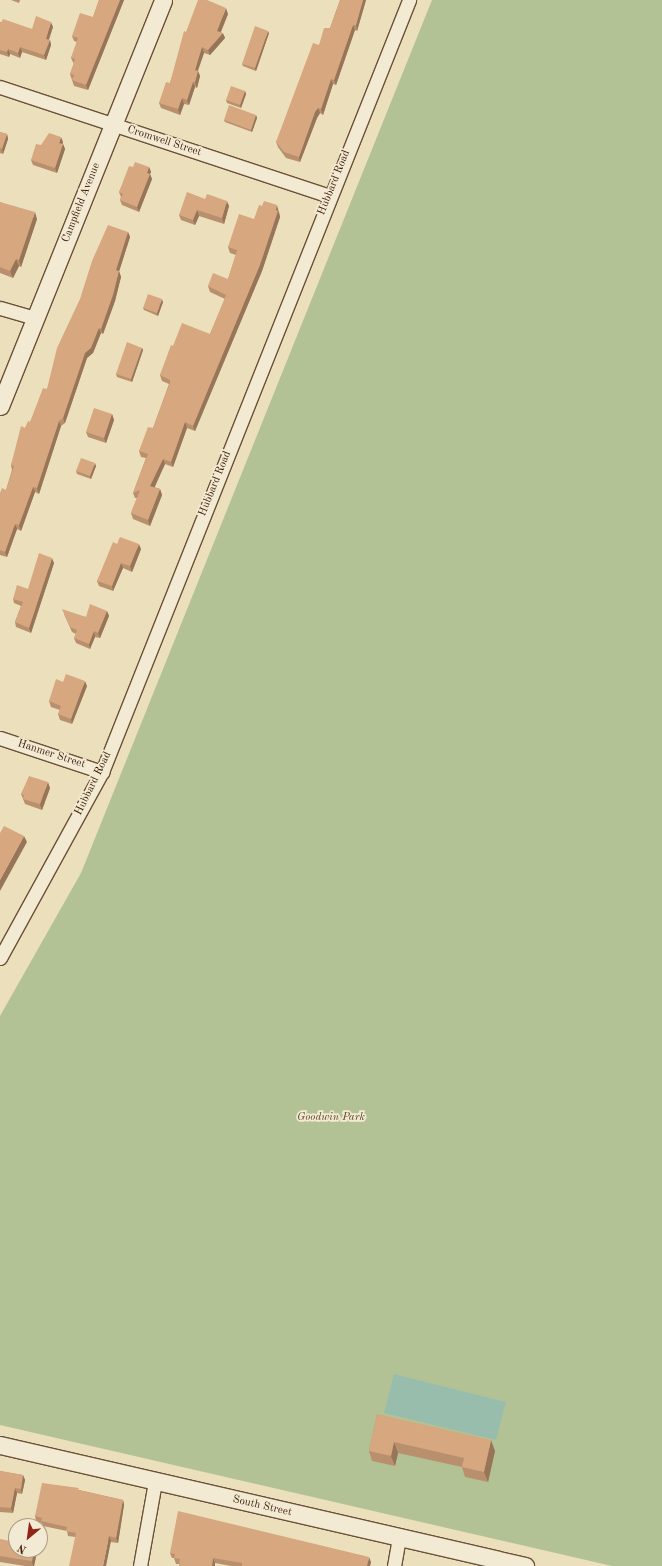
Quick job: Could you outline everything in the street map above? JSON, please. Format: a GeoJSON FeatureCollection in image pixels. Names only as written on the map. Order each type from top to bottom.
{"type":"FeatureCollection","features":[{"type":"Feature","properties":{"kind":"street","name":"Campfield Avenue"},"geometry":{"type":"LineString","coordinates":[[0,406],[163,0]]}},
{"type":"Feature","properties":{"kind":"street","name":"Hubbard Road"},"geometry":{"type":"LineString","coordinates":[[0,958],[102,772],[329,196],[409,0]]}},
{"type":"Feature","properties":{"kind":"street","name":"Cromwell Street"},"geometry":{"type":"LineString","coordinates":[[0,87],[329,196]]}},
{"type":"Feature","properties":{"kind":"street"},"geometry":{"type":"LineString","coordinates":[[0,308],[36,318]]}},
{"type":"Feature","properties":{"kind":"street","name":"Hanmer Street"},"geometry":{"type":"LineString","coordinates":[[0,738],[102,772]]}},
{"type":"Feature","properties":{"kind":"street","name":"South Street"},"geometry":{"type":"LineString","coordinates":[[0,1445],[155,1482],[525,1566]]}},
{"type":"Feature","properties":{"kind":"street"},"geometry":{"type":"LineString","coordinates":[[140,1566],[155,1482]]}},
{"type":"Feature","properties":{"kind":"street"},"geometry":{"type":"LineString","coordinates":[[394,1566],[399,1538]]}},
{"type":"Feature","properties":{"kind":"green space","name":"Goodwin Park"},"geometry":{"type":"Polygon","coordinates":[[[432,0],[662,0],[662,1566],[612,1566],[0,1425],[0,1016],[81,873],[432,0]]]}},
{"type":"Feature","properties":{"kind":"shaded area"},"geometry":{"type":"Polygon","coordinates":[[[394,1374],[506,1402],[496,1440],[384,1413],[394,1374]]]}},
{"type":"Feature","properties":{"kind":"building"},"geometry":{"type":"Polygon","coordinates":[[[99,0],[120,0],[86,85],[72,80],[74,75],[70,74],[75,59],[71,58],[78,38],[72,36],[80,13],[93,17],[99,0]]]}},
{"type":"Feature","properties":{"kind":"building"},"geometry":{"type":"Polygon","coordinates":[[[198,0],[207,0],[226,8],[217,31],[223,33],[208,50],[202,47],[195,70],[198,71],[195,82],[193,82],[187,100],[182,98],[178,109],[159,103],[166,82],[170,83],[184,31],[186,32],[198,0]]]}},
{"type":"Feature","properties":{"kind":"building"},"geometry":{"type":"Polygon","coordinates":[[[340,0],[363,0],[356,25],[353,25],[334,80],[331,79],[321,109],[318,108],[315,112],[299,157],[284,152],[276,142],[313,43],[319,45],[324,28],[330,28],[340,0]]]}},
{"type":"Feature","properties":{"kind":"building"},"geometry":{"type":"Polygon","coordinates":[[[36,16],[51,22],[46,39],[50,40],[44,55],[20,47],[18,53],[8,49],[7,52],[0,50],[0,22],[1,23],[3,19],[32,29],[36,16]]]}},
{"type":"Feature","properties":{"kind":"building"},"geometry":{"type":"Polygon","coordinates":[[[255,26],[268,31],[255,68],[242,64],[255,26]]]}},
{"type":"Feature","properties":{"kind":"building"},"geometry":{"type":"Polygon","coordinates":[[[231,86],[245,91],[240,105],[226,100],[231,86]]]}},
{"type":"Feature","properties":{"kind":"building"},"geometry":{"type":"Polygon","coordinates":[[[229,105],[256,115],[251,130],[224,120],[229,105]]]}},
{"type":"Feature","properties":{"kind":"building"},"geometry":{"type":"Polygon","coordinates":[[[0,132],[7,134],[2,149],[0,148],[0,132]]]}},
{"type":"Feature","properties":{"kind":"building"},"geometry":{"type":"Polygon","coordinates":[[[49,133],[61,137],[59,143],[63,144],[55,168],[31,160],[36,144],[41,145],[49,133]]]}},
{"type":"Feature","properties":{"kind":"building"},"geometry":{"type":"Polygon","coordinates":[[[135,162],[149,167],[147,173],[150,174],[137,207],[120,200],[123,194],[119,192],[129,166],[133,167],[135,162]]]}},
{"type":"Feature","properties":{"kind":"building"},"geometry":{"type":"Polygon","coordinates":[[[187,192],[205,199],[207,194],[227,201],[222,218],[197,210],[193,220],[179,215],[187,192]]]}},
{"type":"Feature","properties":{"kind":"building"},"geometry":{"type":"Polygon","coordinates":[[[264,201],[277,205],[276,210],[278,211],[260,265],[193,426],[185,422],[171,462],[163,459],[150,486],[160,489],[148,520],[131,513],[140,490],[133,493],[148,454],[139,451],[148,427],[153,428],[170,383],[170,380],[160,375],[171,345],[173,346],[182,323],[210,334],[226,295],[208,286],[213,273],[228,279],[237,250],[228,247],[239,214],[254,219],[259,205],[262,206],[264,201]]]}},
{"type":"Feature","properties":{"kind":"building"},"geometry":{"type":"Polygon","coordinates":[[[0,202],[35,212],[19,260],[16,259],[10,271],[0,267],[0,202]]]}},
{"type":"Feature","properties":{"kind":"building"},"geometry":{"type":"Polygon","coordinates":[[[108,225],[128,232],[116,270],[119,271],[113,295],[101,329],[99,328],[91,348],[85,353],[63,418],[59,421],[37,488],[33,487],[19,525],[15,524],[5,552],[0,550],[0,493],[2,488],[6,490],[14,466],[11,465],[21,426],[25,428],[28,421],[30,422],[43,388],[47,389],[57,348],[80,299],[92,261],[108,225]]]}},
{"type":"Feature","properties":{"kind":"building"},"geometry":{"type":"Polygon","coordinates":[[[148,294],[162,299],[157,313],[143,308],[148,294]]]}},
{"type":"Feature","properties":{"kind":"building"},"geometry":{"type":"Polygon","coordinates":[[[127,342],[142,348],[131,379],[116,374],[127,342]]]}},
{"type":"Feature","properties":{"kind":"building"},"geometry":{"type":"Polygon","coordinates":[[[94,408],[112,414],[104,438],[86,432],[94,408]]]}},
{"type":"Feature","properties":{"kind":"building"},"geometry":{"type":"Polygon","coordinates":[[[81,458],[95,463],[90,476],[76,471],[81,458]]]}},
{"type":"Feature","properties":{"kind":"building"},"geometry":{"type":"Polygon","coordinates":[[[120,537],[139,544],[130,566],[121,563],[112,586],[97,581],[113,542],[117,544],[120,537]]]}},
{"type":"Feature","properties":{"kind":"building"},"geometry":{"type":"Polygon","coordinates":[[[39,553],[52,558],[29,628],[15,622],[23,602],[13,599],[17,585],[28,589],[39,553]]]}},
{"type":"Feature","properties":{"kind":"building"},"geometry":{"type":"Polygon","coordinates":[[[90,604],[107,611],[98,633],[94,631],[89,644],[74,638],[77,630],[70,627],[62,609],[86,617],[90,604]]]}},
{"type":"Feature","properties":{"kind":"building"},"geometry":{"type":"Polygon","coordinates":[[[66,674],[85,681],[71,719],[58,714],[61,706],[49,701],[56,679],[63,682],[66,674]]]}},
{"type":"Feature","properties":{"kind":"building"},"geometry":{"type":"Polygon","coordinates":[[[29,776],[48,782],[40,804],[23,799],[24,795],[21,794],[29,776]]]}},
{"type":"Feature","properties":{"kind":"building"},"geometry":{"type":"Polygon","coordinates":[[[4,826],[24,836],[0,880],[0,833],[4,826]]]}},
{"type":"Feature","properties":{"kind":"building"},"geometry":{"type":"Polygon","coordinates":[[[377,1414],[491,1440],[484,1472],[462,1467],[464,1458],[394,1442],[391,1456],[369,1451],[377,1414]]]}},
{"type":"Feature","properties":{"kind":"building"},"geometry":{"type":"Polygon","coordinates":[[[0,1471],[23,1475],[21,1489],[15,1488],[11,1508],[0,1507],[0,1471]]]}},
{"type":"Feature","properties":{"kind":"building"},"geometry":{"type":"Polygon","coordinates":[[[42,1483],[79,1488],[78,1490],[123,1500],[116,1538],[109,1536],[103,1566],[69,1566],[76,1533],[66,1531],[67,1527],[48,1523],[48,1518],[35,1516],[42,1483]]]}},
{"type":"Feature","properties":{"kind":"building"},"geometry":{"type":"Polygon","coordinates":[[[178,1511],[369,1557],[367,1566],[242,1566],[242,1563],[213,1558],[212,1566],[179,1566],[180,1559],[174,1558],[175,1554],[170,1553],[178,1511]]]}},
{"type":"Feature","properties":{"kind":"building"},"geometry":{"type":"Polygon","coordinates":[[[0,1539],[8,1540],[8,1557],[0,1556],[0,1539]]]}},
{"type":"Feature","properties":{"kind":"building"},"geometry":{"type":"Polygon","coordinates":[[[13,1558],[33,1558],[32,1561],[13,1558]]]}}]}
